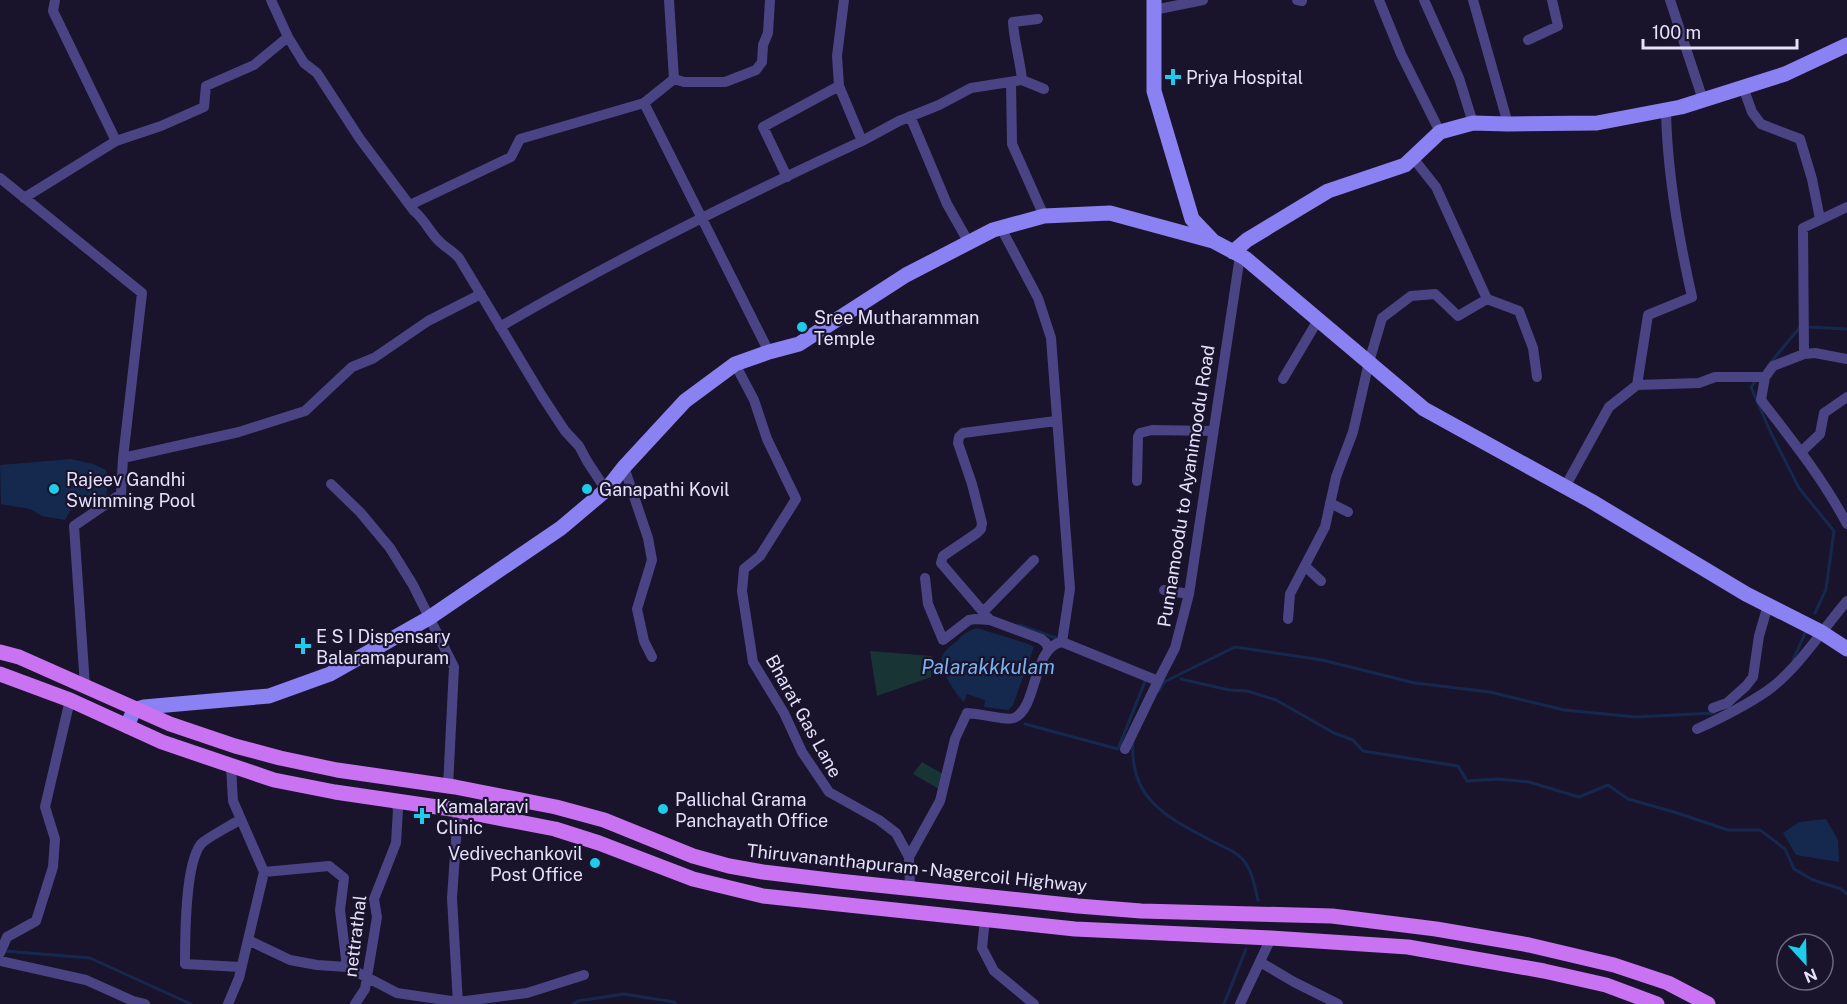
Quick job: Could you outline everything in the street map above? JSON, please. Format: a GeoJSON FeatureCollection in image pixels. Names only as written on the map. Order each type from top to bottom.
{"type":"FeatureCollection","features":[{"type":"Feature","properties":{"kind":"main road"},"geometry":{"type":"LineString","coordinates":[[1154,5],[1154,91],[1192,219],[1213,242]]}},
{"type":"Feature","properties":{"kind":"main road"},"geometry":{"type":"LineString","coordinates":[[1236,254],[1247,240],[1328,191],[1405,165],[1440,132],[1473,123],[1597,123],[1666,110],[1785,74],[1847,45]]}},
{"type":"Feature","properties":{"kind":"main road"},"geometry":{"type":"LineString","coordinates":[[128,726],[135,710],[144,707],[270,696],[330,674],[429,618],[561,528],[606,490],[624,467],[685,401],[735,364],[799,344],[906,276],[1001,228],[1044,216],[1110,213],[1213,242],[1245,258],[1424,409],[1564,486],[1746,594],[1821,632],[1847,649]]}},
{"type":"Feature","properties":{"kind":"main road","name":"Thiruvananthapuram - Nagercoil Highway"},"geometry":{"type":"LineString","coordinates":[[0,652],[19,657],[170,724],[280,758],[337,770],[524,799],[604,820],[693,856],[729,866],[774,874],[1078,906],[1141,911],[1332,916],[1436,929],[1529,945],[1614,965],[1668,983],[1708,1004]]}},
{"type":"Feature","properties":{"kind":"main road"},"geometry":{"type":"LineString","coordinates":[[0,674],[70,700],[162,742],[274,780],[555,829],[599,843],[693,879],[763,896],[1101,931],[1271,938],[1408,947],[1544,971],[1606,986],[1657,1004]]}},
{"type":"Feature","properties":{"kind":"street"},"geometry":{"type":"LineString","coordinates":[[55,0],[53,11],[116,141]]}},
{"type":"Feature","properties":{"kind":"street"},"geometry":{"type":"LineString","coordinates":[[271,0],[288,37],[304,63],[317,74],[360,139],[414,211],[424,220],[439,241],[452,249],[459,258],[565,431],[579,446],[586,461],[606,490]]}},
{"type":"Feature","properties":{"kind":"street"},"geometry":{"type":"LineString","coordinates":[[669,0],[674,79]]}},
{"type":"Feature","properties":{"kind":"street"},"geometry":{"type":"LineString","coordinates":[[674,79],[684,82],[724,82],[756,70],[762,62],[763,45],[768,33],[770,0]]}},
{"type":"Feature","properties":{"kind":"street"},"geometry":{"type":"LineString","coordinates":[[844,0],[838,39],[839,86],[862,141]]}},
{"type":"Feature","properties":{"kind":"street"},"geometry":{"type":"LineString","coordinates":[[1154,5],[1203,0]]}},
{"type":"Feature","properties":{"kind":"street"},"geometry":{"type":"LineString","coordinates":[[1379,0],[1401,54],[1440,132]]}},
{"type":"Feature","properties":{"kind":"street"},"geometry":{"type":"LineString","coordinates":[[1424,0],[1459,78],[1473,123]]}},
{"type":"Feature","properties":{"kind":"street"},"geometry":{"type":"LineString","coordinates":[[1473,0],[1508,124]]}},
{"type":"Feature","properties":{"kind":"street"},"geometry":{"type":"LineString","coordinates":[[1528,40],[1558,26],[1552,0]]}},
{"type":"Feature","properties":{"kind":"street"},"geometry":{"type":"LineString","coordinates":[[1670,0],[1703,100]]}},
{"type":"Feature","properties":{"kind":"street"},"geometry":{"type":"LineString","coordinates":[[1038,20],[1013,21],[1014,43],[1020,57],[1012,144],[1044,216]]}},
{"type":"Feature","properties":{"kind":"street"},"geometry":{"type":"LineString","coordinates":[[24,198],[116,141],[161,126],[204,107],[206,86],[254,64],[288,37]]}},
{"type":"Feature","properties":{"kind":"street"},"geometry":{"type":"LineString","coordinates":[[410,205],[511,158],[520,139],[644,103],[674,79]]}},
{"type":"Feature","properties":{"kind":"street"},"geometry":{"type":"LineString","coordinates":[[500,327],[553,296],[702,219],[971,88],[1017,81],[1044,89]]}},
{"type":"Feature","properties":{"kind":"street"},"geometry":{"type":"LineString","coordinates":[[787,177],[763,127],[839,86]]}},
{"type":"Feature","properties":{"kind":"street"},"geometry":{"type":"LineString","coordinates":[[1743,87],[1752,112],[1761,124],[1800,140],[1812,178],[1820,219]]}},
{"type":"Feature","properties":{"kind":"street"},"geometry":{"type":"LineString","coordinates":[[644,103],[769,352]]}},
{"type":"Feature","properties":{"kind":"street"},"geometry":{"type":"LineString","coordinates":[[1637,385],[1648,315],[1692,297],[1680,246],[1669,171],[1666,149],[1666,110]]}},
{"type":"Feature","properties":{"kind":"street"},"geometry":{"type":"LineString","coordinates":[[910,116],[947,204],[969,243]]}},
{"type":"Feature","properties":{"kind":"street"},"geometry":{"type":"LineString","coordinates":[[1413,158],[1436,188],[1487,299],[1519,311],[1533,348],[1536,378]]}},
{"type":"Feature","properties":{"kind":"street"},"geometry":{"type":"LineString","coordinates":[[0,178],[142,293],[121,494],[74,526],[85,686]]}},
{"type":"Feature","properties":{"kind":"street"},"geometry":{"type":"LineString","coordinates":[[1804,354],[1803,228],[1847,207]]}},
{"type":"Feature","properties":{"kind":"street"},"geometry":{"type":"LineString","coordinates":[[1001,228],[1038,298],[1051,338],[1070,589],[1063,639]]}},
{"type":"Feature","properties":{"kind":"street","name":"Punnamoodu to Ayanimoodu Road"},"geometry":{"type":"LineString","coordinates":[[1125,749],[1175,648],[1189,594],[1236,254]]}},
{"type":"Feature","properties":{"kind":"street"},"geometry":{"type":"LineString","coordinates":[[123,458],[240,432],[304,411],[352,367],[374,358],[428,321],[481,294]]}},
{"type":"Feature","properties":{"kind":"street"},"geometry":{"type":"LineString","coordinates":[[1288,619],[1290,594],[1325,527],[1336,477],[1353,432],[1382,318],[1411,296],[1435,294],[1458,316],[1487,299]]}},
{"type":"Feature","properties":{"kind":"street"},"geometry":{"type":"LineString","coordinates":[[1284,379],[1318,320]]}},
{"type":"Feature","properties":{"kind":"street"},"geometry":{"type":"LineString","coordinates":[[1847,359],[1815,353],[1804,354],[1773,366],[1764,377],[1761,400],[1844,511],[1847,524]]}},
{"type":"Feature","properties":{"kind":"street","name":"Bharat Gas Lane"},"geometry":{"type":"LineString","coordinates":[[735,364],[754,400],[767,440],[796,499],[760,556],[744,569],[742,591],[753,662],[784,713],[802,752],[829,792],[879,820],[896,833],[909,857]]}},
{"type":"Feature","properties":{"kind":"street"},"geometry":{"type":"LineString","coordinates":[[1564,486],[1609,407],[1637,385],[1699,383],[1715,377],[1764,377]]}},
{"type":"Feature","properties":{"kind":"street"},"geometry":{"type":"LineString","coordinates":[[1802,452],[1820,434],[1824,413],[1847,397]]}},
{"type":"Feature","properties":{"kind":"street"},"geometry":{"type":"LineString","coordinates":[[1048,648],[1041,639],[987,616],[941,563],[941,560],[943,556],[977,532],[982,524],[958,443],[959,436],[963,433],[1056,421]]}},
{"type":"Feature","properties":{"kind":"street"},"geometry":{"type":"LineString","coordinates":[[1137,481],[1140,433],[1152,430],[1213,432]]}},
{"type":"Feature","properties":{"kind":"street"},"geometry":{"type":"LineString","coordinates":[[624,467],[648,538],[652,560],[638,609],[644,641],[652,657]]}},
{"type":"Feature","properties":{"kind":"street"},"geometry":{"type":"LineString","coordinates":[[331,484],[360,512],[390,548],[413,585],[454,667],[448,787]]}},
{"type":"Feature","properties":{"kind":"street"},"geometry":{"type":"LineString","coordinates":[[1330,503],[1348,513]]}},
{"type":"Feature","properties":{"kind":"street"},"geometry":{"type":"LineString","coordinates":[[925,578],[928,604],[945,633],[969,620],[987,616],[1034,560]]}},
{"type":"Feature","properties":{"kind":"street"},"geometry":{"type":"LineString","coordinates":[[1305,566],[1321,581]]}},
{"type":"Feature","properties":{"kind":"street"},"geometry":{"type":"LineString","coordinates":[[1164,590],[1189,594]]}},
{"type":"Feature","properties":{"kind":"street"},"geometry":{"type":"LineString","coordinates":[[1697,729],[1768,691],[1792,669],[1847,601]]}},
{"type":"Feature","properties":{"kind":"street"},"geometry":{"type":"LineString","coordinates":[[1713,708],[1727,702],[1754,677],[1759,636],[1768,605]]}},
{"type":"Feature","properties":{"kind":"street"},"geometry":{"type":"LineString","coordinates":[[910,888],[909,857],[940,801],[955,739],[966,715],[969,712],[1008,719],[1020,714],[1048,648],[1063,639]]}},
{"type":"Feature","properties":{"kind":"street"},"geometry":{"type":"LineString","coordinates":[[1063,639],[1158,681]]}},
{"type":"Feature","properties":{"kind":"street"},"geometry":{"type":"LineString","coordinates":[[2,950],[7,937],[36,921],[53,867],[55,839],[45,807],[70,700]]}},
{"type":"Feature","properties":{"kind":"street"},"geometry":{"type":"LineString","coordinates":[[228,1004],[241,967],[264,872],[233,801],[231,767]]}},
{"type":"Feature","properties":{"kind":"street","name":"nettrathal"},"geometry":{"type":"LineString","coordinates":[[355,1004],[365,989],[377,917],[374,899],[396,843],[398,809],[395,802]]}},
{"type":"Feature","properties":{"kind":"street"},"geometry":{"type":"LineString","coordinates":[[458,811],[452,898],[458,1003]]}},
{"type":"Feature","properties":{"kind":"street"},"geometry":{"type":"LineString","coordinates":[[241,819],[201,844],[189,874],[185,941],[185,964],[241,967]]}},
{"type":"Feature","properties":{"kind":"street"},"geometry":{"type":"LineString","coordinates":[[264,872],[329,866],[344,879],[340,910],[347,967]]}},
{"type":"Feature","properties":{"kind":"street"},"geometry":{"type":"LineString","coordinates":[[985,919],[982,948],[994,971],[1034,1004]]}},
{"type":"Feature","properties":{"kind":"street"},"geometry":{"type":"LineString","coordinates":[[1240,1004],[1271,938]]}},
{"type":"Feature","properties":{"kind":"street"},"geometry":{"type":"LineString","coordinates":[[248,940],[290,960],[347,967],[397,993],[458,1003],[527,993],[584,975]]}},
{"type":"Feature","properties":{"kind":"street"},"geometry":{"type":"LineString","coordinates":[[0,961],[86,980],[145,1004]]}},
{"type":"Feature","properties":{"kind":"street"},"geometry":{"type":"LineString","coordinates":[[1260,962],[1338,1004]]}},
{"type":"Feature","properties":{"kind":"green space"},"geometry":{"type":"Polygon","coordinates":[[[870,651],[932,656],[931,677],[877,696],[870,651]]]}},
{"type":"Feature","properties":{"kind":"green space"},"geometry":{"type":"Polygon","coordinates":[[[922,762],[943,774],[939,789],[913,774],[922,762]]]}},
{"type":"Feature","properties":{"kind":"water","name":"Rajeev Gandhi Swimming Pool"},"geometry":{"type":"Polygon","coordinates":[[[71,459],[93,464],[106,470],[108,482],[106,496],[77,504],[65,520],[42,516],[30,509],[1,504],[0,465],[71,459]]]}},
{"type":"Feature","properties":{"kind":"water","name":"Palarakkkulam"},"geometry":{"type":"Polygon","coordinates":[[[978,628],[1034,647],[1013,705],[1008,710],[984,707],[985,700],[967,694],[964,702],[952,686],[942,666],[943,655],[949,647],[966,633],[978,628]]]}},
{"type":"Feature","properties":{"kind":"water"},"geometry":{"type":"Polygon","coordinates":[[[1826,819],[1838,840],[1839,862],[1796,855],[1783,833],[1799,822],[1826,819]]]}},
{"type":"Feature","properties":{"kind":"waterway"},"geometry":{"type":"LineString","coordinates":[[1771,362],[1801,326]]}},
{"type":"Feature","properties":{"kind":"waterway"},"geometry":{"type":"LineString","coordinates":[[1807,327],[1847,329]]}},
{"type":"Feature","properties":{"kind":"waterway"},"geometry":{"type":"LineString","coordinates":[[1757,379],[1751,387],[1770,431],[1799,488],[1834,531],[1826,589],[1815,613]]}},
{"type":"Feature","properties":{"kind":"waterway"},"geometry":{"type":"LineString","coordinates":[[1019,625],[1059,639]]}},
{"type":"Feature","properties":{"kind":"waterway"},"geometry":{"type":"LineString","coordinates":[[1793,660],[1806,631]]}},
{"type":"Feature","properties":{"kind":"waterway"},"geometry":{"type":"LineString","coordinates":[[1159,691],[1164,682],[1235,647],[1322,660],[1415,683],[1490,692],[1564,710],[1636,717],[1714,713]]}},
{"type":"Feature","properties":{"kind":"waterway"},"geometry":{"type":"LineString","coordinates":[[1025,724],[1118,749],[1146,679]]}},
{"type":"Feature","properties":{"kind":"waterway"},"geometry":{"type":"LineString","coordinates":[[1181,679],[1229,690],[1247,691],[1276,700],[1334,733],[1353,740],[1363,751],[1458,766],[1467,781],[1498,779],[1529,782],[1579,797],[1608,785],[1628,799],[1728,830],[1760,830],[1785,849],[1794,869],[1813,880],[1841,889],[1847,894]]}},
{"type":"Feature","properties":{"kind":"waterway"},"geometry":{"type":"LineString","coordinates":[[1133,742],[1133,762],[1145,793],[1155,805],[1182,825],[1243,859],[1252,876],[1258,900]]}},
{"type":"Feature","properties":{"kind":"waterway"},"geometry":{"type":"LineString","coordinates":[[1224,1004],[1246,949]]}},
{"type":"Feature","properties":{"kind":"waterway"},"geometry":{"type":"LineString","coordinates":[[5,951],[90,958],[191,1004]]}},
{"type":"Feature","properties":{"kind":"waterway"},"geometry":{"type":"LineString","coordinates":[[574,1004],[578,1001],[624,994],[676,1004]]}},
{"type":"Feature","properties":{"kind":"place","name":"Priya Hospital"},"geometry":{"type":"Point","coordinates":[1173,77]}},
{"type":"Feature","properties":{"kind":"place","name":"Sree Mutharamman Temple"},"geometry":{"type":"Point","coordinates":[802,327]}},
{"type":"Feature","properties":{"kind":"place","name":"Rajeev Gandhi Swimming Pool"},"geometry":{"type":"Point","coordinates":[54,489]}},
{"type":"Feature","properties":{"kind":"place","name":"Ganapathi Kovil"},"geometry":{"type":"Point","coordinates":[587,489]}},
{"type":"Feature","properties":{"kind":"place","name":"E S I Dispensary Balaramapuram"},"geometry":{"type":"Point","coordinates":[303,646]}},
{"type":"Feature","properties":{"kind":"place","name":"Pallichal Grama Panchayath Office"},"geometry":{"type":"Point","coordinates":[663,809]}},
{"type":"Feature","properties":{"kind":"place","name":"Kamalaravi Clinic"},"geometry":{"type":"Point","coordinates":[422,816]}},
{"type":"Feature","properties":{"kind":"place","name":"Vedivechankovil Post Office"},"geometry":{"type":"Point","coordinates":[595,863]}}]}
